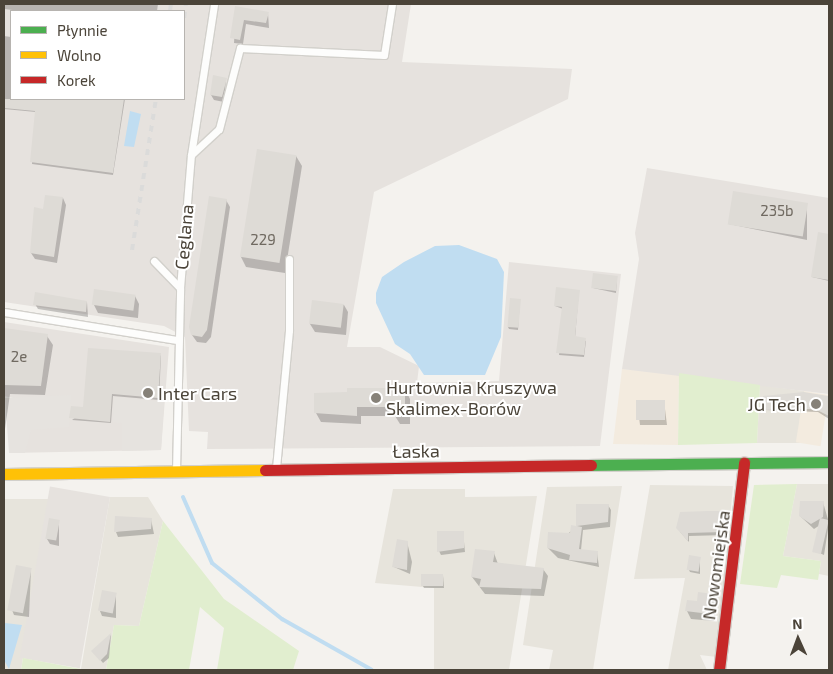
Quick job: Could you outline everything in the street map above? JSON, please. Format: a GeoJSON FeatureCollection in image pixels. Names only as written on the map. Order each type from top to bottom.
{"type":"FeatureCollection","features":[{"type":"Feature","properties":{"kind":"main road","name":"Łaska"},"geometry":{"type":"LineString","coordinates":[[4,474],[829,462]]}},
{"type":"Feature","properties":{"kind":"main road","name":"Nowomiejska"},"geometry":{"type":"LineString","coordinates":[[719,670],[744,464]]}},
{"type":"Feature","properties":{"kind":"lane","name":"Ceglana"},"geometry":{"type":"LineString","coordinates":[[176,471],[177,340],[180,288],[191,155],[214,4]]}},
{"type":"Feature","properties":{"kind":"lane"},"geometry":{"type":"LineString","coordinates":[[191,155],[219,129],[240,48],[384,56],[392,4]]}},
{"type":"Feature","properties":{"kind":"lane"},"geometry":{"type":"LineString","coordinates":[[276,470],[289,330],[289,259]]}},
{"type":"Feature","properties":{"kind":"lane"},"geometry":{"type":"LineString","coordinates":[[154,261],[180,288]]}},
{"type":"Feature","properties":{"kind":"lane"},"geometry":{"type":"LineString","coordinates":[[4,312],[177,340]]}},
{"type":"Feature","properties":{"kind":"shaded area"},"geometry":{"type":"Polygon","coordinates":[[[4,4],[411,4],[402,62],[572,69],[568,99],[374,192],[347,347],[380,347],[419,366],[417,383],[499,381],[509,262],[621,274],[600,446],[207,449],[208,432],[189,431],[185,337],[164,326],[4,302],[4,4]]]}},
{"type":"Feature","properties":{"kind":"shaded area"},"geometry":{"type":"Polygon","coordinates":[[[647,168],[829,198],[829,394],[622,369],[639,259],[635,233],[647,168]]]}},
{"type":"Feature","properties":{"kind":"shaded area"},"geometry":{"type":"Polygon","coordinates":[[[4,322],[169,347],[161,450],[9,453],[13,398],[4,396],[4,322]]]}},
{"type":"Feature","properties":{"kind":"shaded area"},"geometry":{"type":"Polygon","coordinates":[[[622,369],[679,373],[678,445],[613,444],[622,369]]]}},
{"type":"Feature","properties":{"kind":"shaded area"},"geometry":{"type":"Polygon","coordinates":[[[760,385],[804,391],[804,443],[757,443],[760,385]]]}},
{"type":"Feature","properties":{"kind":"shaded area"},"geometry":{"type":"Polygon","coordinates":[[[804,391],[829,395],[821,446],[796,442],[804,391]]]}},
{"type":"Feature","properties":{"kind":"shaded area"},"geometry":{"type":"Polygon","coordinates":[[[71,395],[69,427],[31,430],[25,453],[9,453],[5,398],[71,395]]]}},
{"type":"Feature","properties":{"kind":"shaded area"},"geometry":{"type":"Polygon","coordinates":[[[114,397],[164,402],[161,450],[122,451],[122,423],[113,422],[114,397]]]}},
{"type":"Feature","properties":{"kind":"shaded area"},"geometry":{"type":"Polygon","coordinates":[[[797,484],[829,484],[829,576],[819,574],[821,561],[783,556],[797,484]]]}},
{"type":"Feature","properties":{"kind":"shaded area"},"geometry":{"type":"Polygon","coordinates":[[[650,485],[733,486],[717,657],[700,655],[707,670],[668,670],[685,578],[634,579],[650,485]]]}},
{"type":"Feature","properties":{"kind":"shaded area"},"geometry":{"type":"Polygon","coordinates":[[[50,486],[110,497],[80,668],[20,658],[50,486]]]}},
{"type":"Feature","properties":{"kind":"shaded area"},"geometry":{"type":"Polygon","coordinates":[[[622,486],[593,670],[549,670],[553,650],[523,645],[547,487],[622,486]]]}},
{"type":"Feature","properties":{"kind":"shaded area"},"geometry":{"type":"Polygon","coordinates":[[[393,489],[465,489],[465,497],[537,496],[509,670],[434,670],[434,588],[375,583],[393,489]]]}},
{"type":"Feature","properties":{"kind":"shaded area"},"geometry":{"type":"Polygon","coordinates":[[[110,497],[148,497],[163,521],[139,626],[114,625],[106,670],[81,669],[110,497]]]}},
{"type":"Feature","properties":{"kind":"shaded area"},"geometry":{"type":"Polygon","coordinates":[[[4,499],[49,499],[21,670],[4,670],[4,499]]]}},
{"type":"Feature","properties":{"kind":"green space"},"geometry":{"type":"Polygon","coordinates":[[[679,373],[760,385],[757,443],[678,445],[679,373]]]}},
{"type":"Feature","properties":{"kind":"green space"},"geometry":{"type":"Polygon","coordinates":[[[797,484],[783,556],[821,561],[818,580],[781,575],[777,588],[740,584],[754,485],[797,484]]]}},
{"type":"Feature","properties":{"kind":"green space"},"geometry":{"type":"Polygon","coordinates":[[[163,521],[224,599],[299,651],[293,670],[217,670],[224,628],[200,607],[189,670],[106,670],[114,625],[139,626],[163,521]]]}},
{"type":"Feature","properties":{"kind":"green space"},"geometry":{"type":"Polygon","coordinates":[[[23,658],[81,669],[81,670],[21,670],[23,658]]]}},
{"type":"Feature","properties":{"kind":"water"},"geometry":{"type":"Polygon","coordinates":[[[130,111],[141,114],[134,147],[124,146],[130,111]]]}},
{"type":"Feature","properties":{"kind":"water"},"geometry":{"type":"Polygon","coordinates":[[[459,245],[497,259],[504,272],[501,337],[485,375],[424,375],[410,354],[395,344],[376,303],[376,293],[382,277],[404,262],[435,246],[459,245]]]}},
{"type":"Feature","properties":{"kind":"water"},"geometry":{"type":"Polygon","coordinates":[[[5,623],[22,625],[9,669],[4,660],[5,623]]]}},
{"type":"Feature","properties":{"kind":"building"},"geometry":{"type":"Polygon","coordinates":[[[235,6],[269,12],[266,23],[244,20],[240,40],[230,38],[235,6]]]}},
{"type":"Feature","properties":{"kind":"building"},"geometry":{"type":"Polygon","coordinates":[[[213,75],[227,78],[222,97],[210,95],[213,75]]]}},
{"type":"Feature","properties":{"kind":"building"},"geometry":{"type":"Polygon","coordinates":[[[4,99],[124,100],[113,173],[30,162],[35,111],[4,108],[4,99]]]}},
{"type":"Feature","properties":{"kind":"building"},"geometry":{"type":"Polygon","coordinates":[[[257,149],[297,155],[279,263],[240,257],[257,149]]]}},
{"type":"Feature","properties":{"kind":"building"},"geometry":{"type":"Polygon","coordinates":[[[733,191],[808,203],[803,236],[728,225],[733,191]]]}},
{"type":"Feature","properties":{"kind":"building"},"geometry":{"type":"Polygon","coordinates":[[[45,195],[63,197],[54,257],[30,253],[34,207],[43,209],[45,195]]]}},
{"type":"Feature","properties":{"kind":"building"},"geometry":{"type":"Polygon","coordinates":[[[209,196],[227,199],[207,330],[202,337],[191,335],[189,327],[209,196]]]}},
{"type":"Feature","properties":{"kind":"building"},"geometry":{"type":"Polygon","coordinates":[[[818,232],[829,234],[829,280],[811,277],[818,232]]]}},
{"type":"Feature","properties":{"kind":"building"},"geometry":{"type":"Polygon","coordinates":[[[593,273],[618,276],[616,291],[591,288],[593,273]]]}},
{"type":"Feature","properties":{"kind":"building"},"geometry":{"type":"Polygon","coordinates":[[[556,287],[580,290],[575,336],[586,338],[584,355],[556,353],[562,307],[554,306],[556,287]]]}},
{"type":"Feature","properties":{"kind":"building"},"geometry":{"type":"Polygon","coordinates":[[[94,289],[136,295],[133,311],[92,305],[94,289]]]}},
{"type":"Feature","properties":{"kind":"building"},"geometry":{"type":"Polygon","coordinates":[[[35,292],[87,301],[86,312],[33,305],[35,292]]]}},
{"type":"Feature","properties":{"kind":"building"},"geometry":{"type":"Polygon","coordinates":[[[510,298],[521,299],[518,328],[507,327],[510,298]]]}},
{"type":"Feature","properties":{"kind":"building"},"geometry":{"type":"Polygon","coordinates":[[[312,300],[344,304],[341,328],[309,324],[312,300]]]}},
{"type":"Feature","properties":{"kind":"building"},"geometry":{"type":"Polygon","coordinates":[[[4,328],[48,334],[41,386],[4,385],[4,328]]]}},
{"type":"Feature","properties":{"kind":"building"},"geometry":{"type":"Polygon","coordinates":[[[88,348],[161,353],[158,398],[112,394],[110,422],[69,418],[71,406],[83,407],[88,348]]]}},
{"type":"Feature","properties":{"kind":"building","name":"Hurtownia Kruszywa Skalimex-Borów"},"geometry":{"type":"Polygon","coordinates":[[[347,388],[405,388],[405,415],[393,415],[393,407],[357,407],[357,416],[314,413],[314,393],[347,392],[347,388]]]}},
{"type":"Feature","properties":{"kind":"building"},"geometry":{"type":"Polygon","coordinates":[[[804,392],[828,396],[829,416],[815,409],[763,410],[763,396],[804,392]]]}},
{"type":"Feature","properties":{"kind":"building"},"geometry":{"type":"Polygon","coordinates":[[[636,400],[665,400],[665,420],[636,420],[636,400]]]}},
{"type":"Feature","properties":{"kind":"building"},"geometry":{"type":"Polygon","coordinates":[[[800,501],[824,501],[823,517],[811,524],[799,516],[800,501]]]}},
{"type":"Feature","properties":{"kind":"building"},"geometry":{"type":"Polygon","coordinates":[[[576,504],[609,504],[608,522],[577,526],[582,527],[579,549],[598,551],[597,563],[569,560],[570,555],[547,548],[548,532],[570,533],[571,525],[576,526],[576,504]]]}},
{"type":"Feature","properties":{"kind":"building"},"geometry":{"type":"Polygon","coordinates":[[[726,511],[724,532],[688,533],[688,541],[676,528],[680,512],[726,511]]]}},
{"type":"Feature","properties":{"kind":"building"},"geometry":{"type":"Polygon","coordinates":[[[115,516],[152,518],[151,529],[114,532],[115,516]]]}},
{"type":"Feature","properties":{"kind":"building"},"geometry":{"type":"Polygon","coordinates":[[[49,518],[60,520],[56,541],[45,539],[49,518]]]}},
{"type":"Feature","properties":{"kind":"building"},"geometry":{"type":"Polygon","coordinates":[[[820,518],[829,520],[821,554],[812,552],[820,518]]]}},
{"type":"Feature","properties":{"kind":"building"},"geometry":{"type":"Polygon","coordinates":[[[437,531],[464,531],[464,548],[437,552],[437,531]]]}},
{"type":"Feature","properties":{"kind":"building"},"geometry":{"type":"Polygon","coordinates":[[[397,539],[408,541],[407,570],[392,567],[397,539]]]}},
{"type":"Feature","properties":{"kind":"building"},"geometry":{"type":"Polygon","coordinates":[[[475,549],[495,551],[493,562],[544,568],[541,589],[479,587],[481,579],[471,577],[475,549]]]}},
{"type":"Feature","properties":{"kind":"building"},"geometry":{"type":"Polygon","coordinates":[[[689,555],[701,557],[699,572],[687,570],[689,555]]]}},
{"type":"Feature","properties":{"kind":"building"},"geometry":{"type":"Polygon","coordinates":[[[16,565],[32,568],[23,613],[7,610],[16,565]]]}},
{"type":"Feature","properties":{"kind":"building"},"geometry":{"type":"Polygon","coordinates":[[[421,574],[443,574],[443,586],[421,586],[421,574]]]}},
{"type":"Feature","properties":{"kind":"building"},"geometry":{"type":"Polygon","coordinates":[[[102,590],[117,593],[113,613],[98,611],[102,590]]]}},
{"type":"Feature","properties":{"kind":"building"},"geometry":{"type":"Polygon","coordinates":[[[698,592],[713,594],[710,614],[685,611],[687,600],[697,601],[698,592]]]}},
{"type":"Feature","properties":{"kind":"building"},"geometry":{"type":"Polygon","coordinates":[[[111,633],[107,654],[100,661],[91,651],[111,633]]]}},
{"type":"Feature","properties":{"kind":"waterway"},"geometry":{"type":"LineString","coordinates":[[183,497],[212,563],[282,619],[372,670]]}},
{"type":"Feature","properties":{"kind":"railway"},"geometry":{"type":"LineString","coordinates":[[170,10],[171,4]]}},
{"type":"Feature","properties":{"kind":"railway"},"geometry":{"type":"LineString","coordinates":[[185,11],[186,4]]}},
{"type":"Feature","properties":{"kind":"railway"},"geometry":{"type":"LineString","coordinates":[[132,250],[156,100]]}},
{"type":"Feature","properties":{"kind":"traffic: fast"},"geometry":{"type":"LineString","coordinates":[[591,465],[829,462]]}},
{"type":"Feature","properties":{"kind":"traffic: slow"},"geometry":{"type":"LineString","coordinates":[[4,474],[265,470]]}},
{"type":"Feature","properties":{"kind":"traffic: jam"},"geometry":{"type":"LineString","coordinates":[[719,670],[744,463]]}},
{"type":"Feature","properties":{"kind":"traffic: jam"},"geometry":{"type":"LineString","coordinates":[[265,470],[591,465]]}},
{"type":"Feature","properties":{"kind":"place","name":"Inter Cars"},"geometry":{"type":"Point","coordinates":[148,393]}},
{"type":"Feature","properties":{"kind":"place","name":"Hurtownia Kruszywa Skalimex-Borów"},"geometry":{"type":"Point","coordinates":[376,398]}},
{"type":"Feature","properties":{"kind":"place","name":"JG Tech"},"geometry":{"type":"Point","coordinates":[816,404]}}]}
